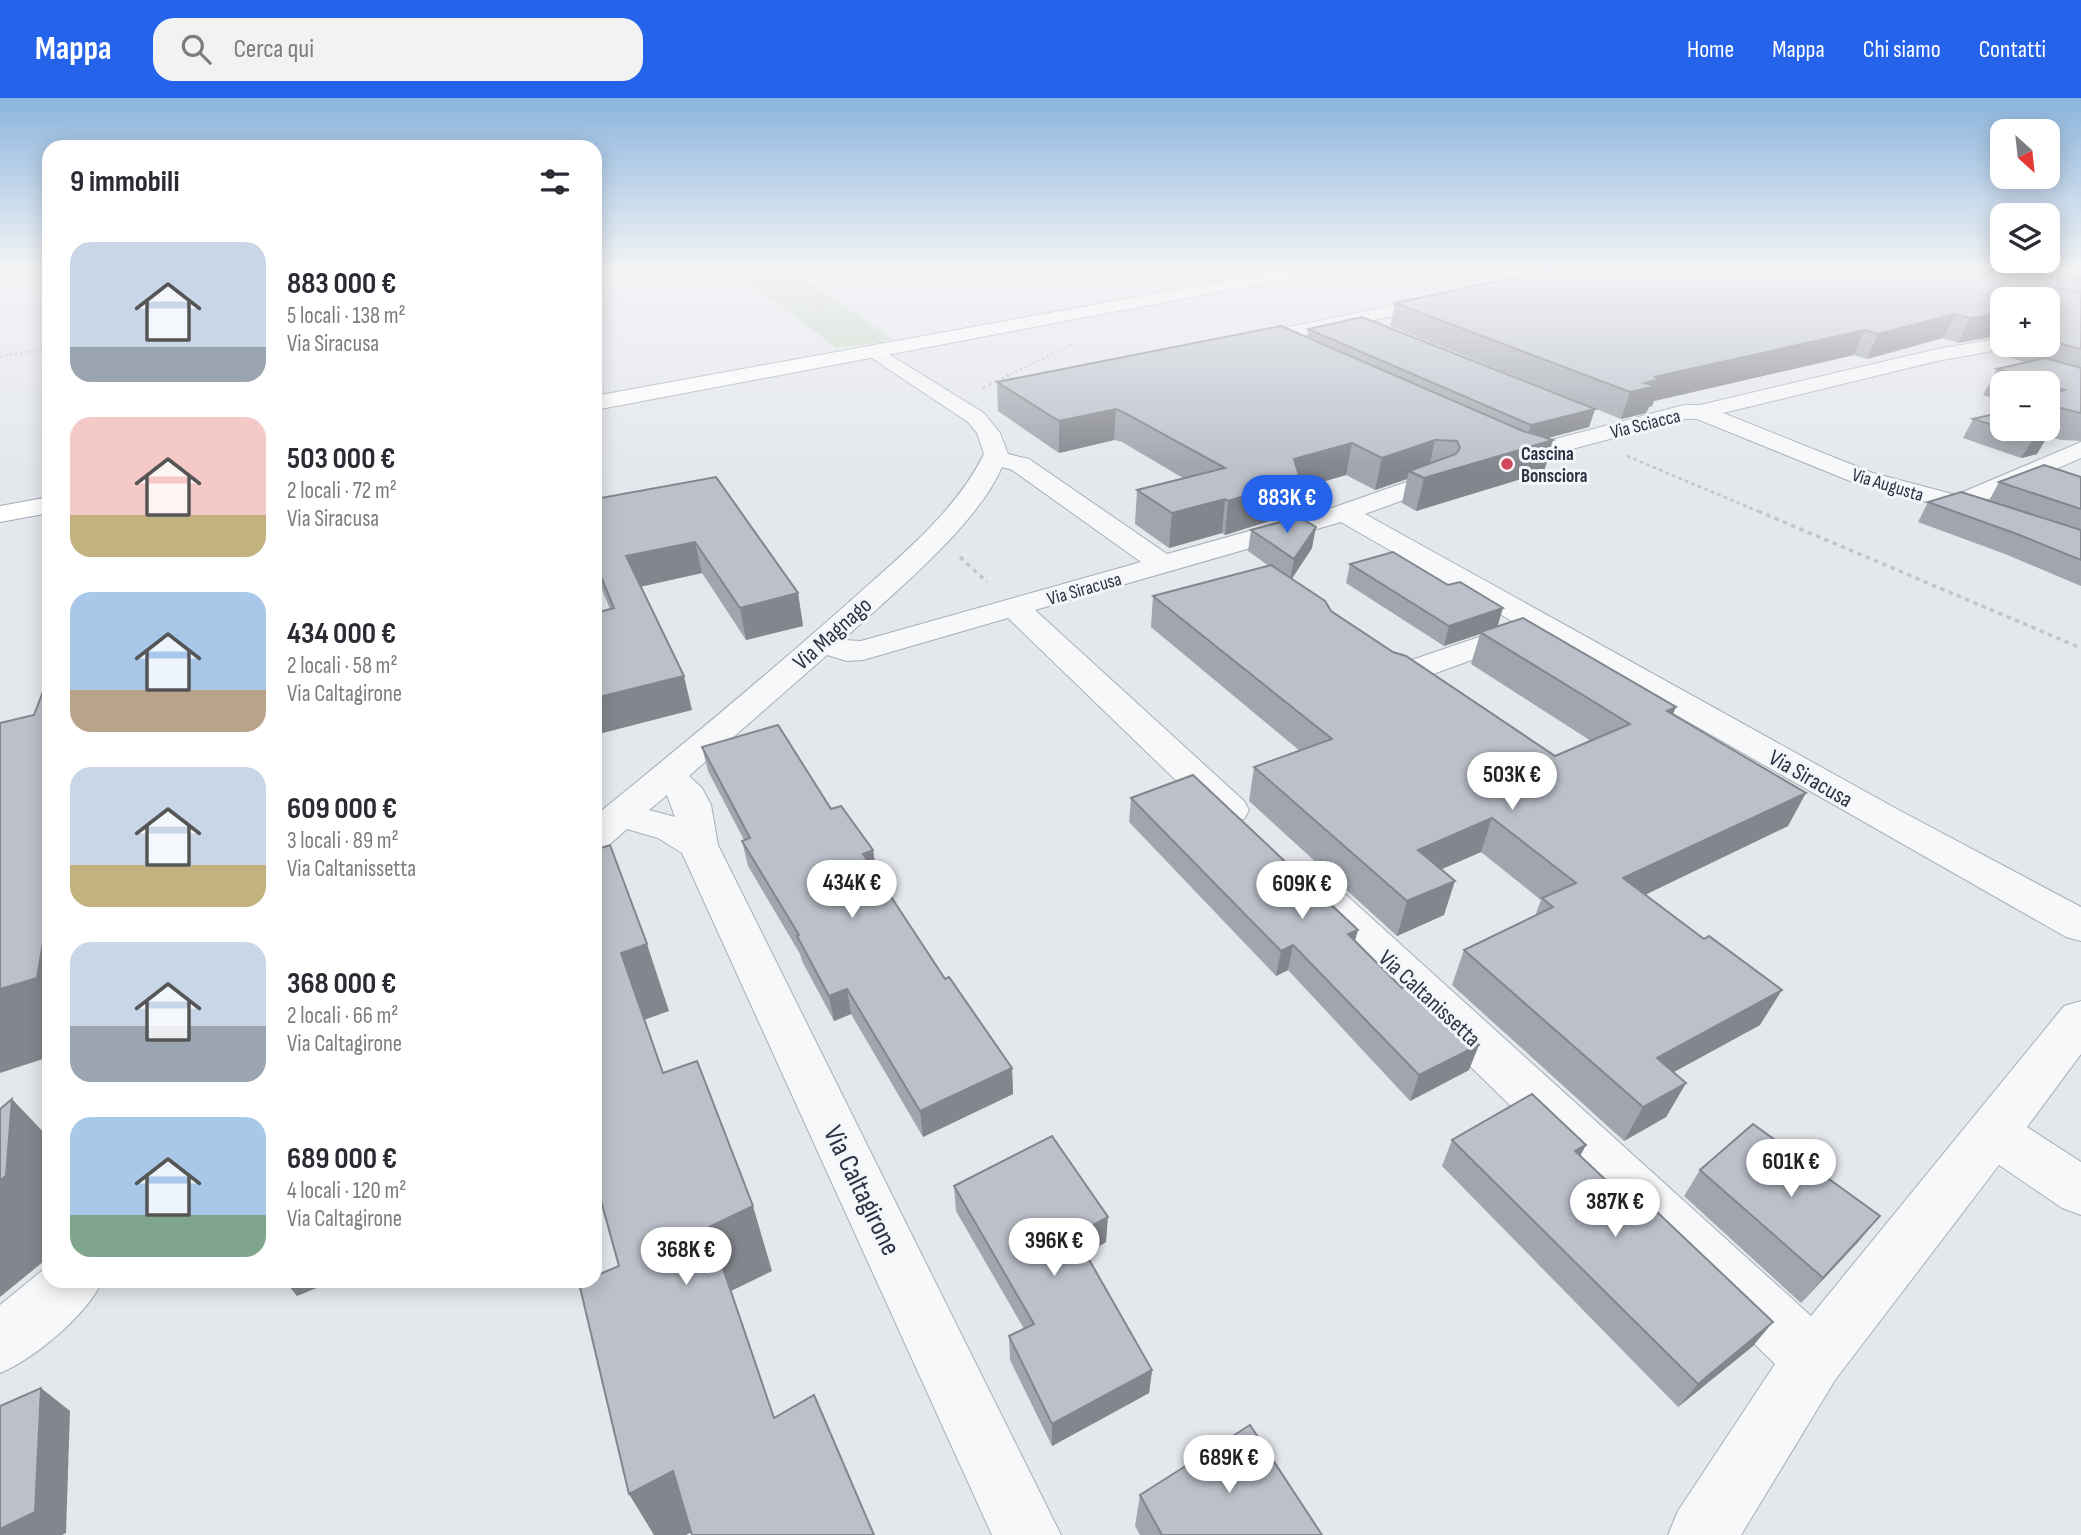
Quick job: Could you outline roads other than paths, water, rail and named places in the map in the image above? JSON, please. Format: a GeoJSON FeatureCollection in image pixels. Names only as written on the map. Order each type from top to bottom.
{"type":"FeatureCollection","features":[{"type":"Feature","properties":{"kind":"main road"},"geometry":{"type":"LineString","coordinates":[[602,401],[959,335]]}},
{"type":"Feature","properties":{"kind":"main road"},"geometry":{"type":"LineString","coordinates":[[0,502],[42,499]]}},
{"type":"Feature","properties":{"kind":"main road"},"geometry":{"type":"LineString","coordinates":[[0,514],[42,506]]}},
{"type":"Feature","properties":{"kind":"street"},"geometry":{"type":"LineString","coordinates":[[1222,347],[1280,335]]}},
{"type":"Feature","properties":{"kind":"street"},"geometry":{"type":"LineString","coordinates":[[1387,335],[1402,341]]}},
{"type":"Feature","properties":{"kind":"street"},"geometry":{"type":"LineString","coordinates":[[1266,338],[1299,353]]}},
{"type":"Feature","properties":{"kind":"street"},"geometry":{"type":"LineString","coordinates":[[874,351],[940,395],[970,398],[994,445],[996,459],[1020,464],[1164,565]]}},
{"type":"Feature","properties":{"kind":"street","name":"Via Sciacca"},"geometry":{"type":"LineString","coordinates":[[1486,438],[1523,455],[1589,428],[1618,429],[1684,412],[1700,412],[1937,355],[1990,354]]}},
{"type":"Feature","properties":{"kind":"street","name":"Via Augusta"},"geometry":{"type":"LineString","coordinates":[[1700,412],[1864,478],[1958,503],[2081,545]]}},
{"type":"Feature","properties":{"kind":"street"},"geometry":{"type":"LineString","coordinates":[[2030,441],[2075,452]]}},
{"type":"Feature","properties":{"kind":"street"},"geometry":{"type":"LineString","coordinates":[[1958,503],[2075,452]]}},
{"type":"Feature","properties":{"kind":"street","name":"Via Magnago"},"geometry":{"type":"LineString","coordinates":[[607,826],[822,644],[936,535],[992,472],[996,459]]}},
{"type":"Feature","properties":{"kind":"street","name":"Via Siracusa"},"geometry":{"type":"LineString","coordinates":[[822,644],[847,651],[863,650],[1344,513],[1438,479]]}},
{"type":"Feature","properties":{"kind":"street","name":"Via Siracusa"},"geometry":{"type":"LineString","coordinates":[[1344,513],[1881,817],[2081,926]]}},
{"type":"Feature","properties":{"kind":"street","name":"Via Caltanissetta"},"geometry":{"type":"LineString","coordinates":[[1015,608],[1814,1359]]}},
{"type":"Feature","properties":{"kind":"street"},"geometry":{"type":"LineString","coordinates":[[1348,640],[1399,675],[1543,626]]}},
{"type":"Feature","properties":{"kind":"street","name":"Via Caltagirone"},"geometry":{"type":"LineString","coordinates":[[664,778],[682,786],[690,798],[698,845],[1027,1535]]}},
{"type":"Feature","properties":{"kind":"street"},"geometry":{"type":"LineString","coordinates":[[607,826],[672,829],[698,845]]}},
{"type":"Feature","properties":{"kind":"street"},"geometry":{"type":"LineString","coordinates":[[1702,1535],[1814,1359],[2081,1019]]}},
{"type":"Feature","properties":{"kind":"street"},"geometry":{"type":"LineString","coordinates":[[1993,1133],[2081,1191]]}},
{"type":"Feature","properties":{"kind":"street"},"geometry":{"type":"LineString","coordinates":[[0,1343],[65,1288]]}},
{"type":"Feature","properties":{"kind":"place","name":"Cascina Bonsciora"},"geometry":{"type":"Point","coordinates":[1507,464]}}]}
